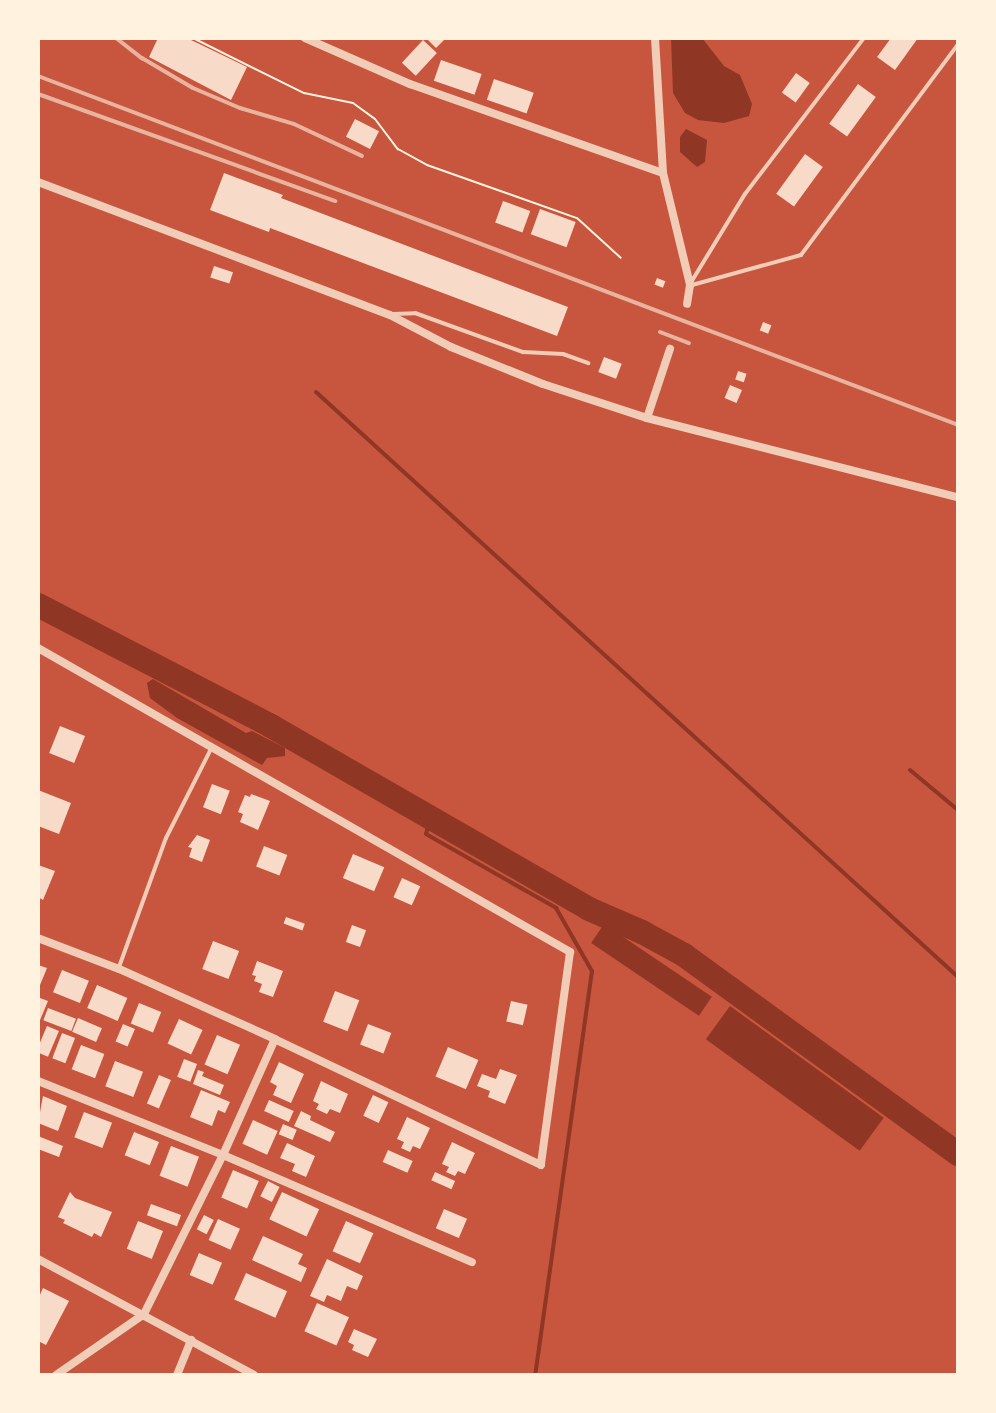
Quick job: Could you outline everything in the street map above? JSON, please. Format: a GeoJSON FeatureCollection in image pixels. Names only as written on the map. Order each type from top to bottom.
{"type":"FeatureCollection","features":[{"type":"Feature","properties":{"kind":"street"},"geometry":{"type":"LineString","coordinates":[[305,38],[410,84],[663,173]]}},
{"type":"Feature","properties":{"kind":"street"},"geometry":{"type":"LineString","coordinates":[[655,38],[663,173],[690,285],[687,304]]}},
{"type":"Feature","properties":{"kind":"street"},"geometry":{"type":"LineString","coordinates":[[38,182],[390,315],[506,370],[647,418],[958,497]]}},
{"type":"Feature","properties":{"kind":"street"},"geometry":{"type":"LineString","coordinates":[[647,418],[670,349]]}},
{"type":"Feature","properties":{"kind":"street"},"geometry":{"type":"LineString","coordinates":[[38,648],[570,952],[541,1165],[275,1039],[119,969],[38,938]]}},
{"type":"Feature","properties":{"kind":"street"},"geometry":{"type":"LineString","coordinates":[[58,1374],[144,1314],[223,1155],[275,1039]]}},
{"type":"Feature","properties":{"kind":"street"},"geometry":{"type":"LineString","coordinates":[[38,1081],[223,1155],[472,1262]]}},
{"type":"Feature","properties":{"kind":"street"},"geometry":{"type":"LineString","coordinates":[[38,1259],[254,1375]]}},
{"type":"Feature","properties":{"kind":"street"},"geometry":{"type":"LineString","coordinates":[[177,1375],[191,1340]]}},
{"type":"Feature","properties":{"kind":"lane"},"geometry":{"type":"LineString","coordinates":[[690,285],[745,194],[864,38]]}},
{"type":"Feature","properties":{"kind":"lane"},"geometry":{"type":"LineString","coordinates":[[690,285],[801,255],[958,44]]}},
{"type":"Feature","properties":{"kind":"lane"},"geometry":{"type":"LineString","coordinates":[[390,315],[415,313],[523,352],[563,354],[588,363]]}},
{"type":"Feature","properties":{"kind":"lane"},"geometry":{"type":"LineString","coordinates":[[119,969],[166,838],[212,747]]}},
{"type":"Feature","properties":{"kind":"path"},"geometry":{"type":"LineString","coordinates":[[193,38],[304,93],[353,103],[375,119],[391,142],[408,157],[577,218],[621,258]]}},
{"type":"Feature","properties":{"kind":"shaded area"},"geometry":{"type":"Polygon","coordinates":[[[671,38],[702,38],[724,66],[740,75],[752,104],[749,116],[724,123],[698,120],[685,113],[673,93],[671,38]]]}},
{"type":"Feature","properties":{"kind":"shaded area"},"geometry":{"type":"Polygon","coordinates":[[[686,129],[707,140],[705,162],[697,167],[680,152],[680,137],[686,129]]]}},
{"type":"Feature","properties":{"kind":"shaded area"},"geometry":{"type":"Polygon","coordinates":[[[153,679],[246,733],[252,731],[285,748],[285,756],[267,758],[262,765],[177,718],[150,698],[147,683],[153,679]]]}},
{"type":"Feature","properties":{"kind":"shaded area"},"geometry":{"type":"Polygon","coordinates":[[[604,924],[712,997],[699,1016],[591,943],[604,924]]]}},
{"type":"Feature","properties":{"kind":"shaded area"},"geometry":{"type":"Polygon","coordinates":[[[730,1006],[884,1118],[860,1151],[706,1039],[730,1006]]]}},
{"type":"Feature","properties":{"kind":"building"},"geometry":{"type":"Polygon","coordinates":[[[158,38],[187,38],[247,67],[231,100],[149,57],[158,38]]]}},
{"type":"Feature","properties":{"kind":"building"},"geometry":{"type":"Polygon","coordinates":[[[426,38],[446,38],[436,48],[426,38]]]}},
{"type":"Feature","properties":{"kind":"building"},"geometry":{"type":"Polygon","coordinates":[[[891,38],[918,38],[895,70],[877,57],[891,38]]]}},
{"type":"Feature","properties":{"kind":"building"},"geometry":{"type":"Polygon","coordinates":[[[423,40],[437,53],[416,76],[402,63],[423,40]]]}},
{"type":"Feature","properties":{"kind":"building"},"geometry":{"type":"Polygon","coordinates":[[[441,60],[482,74],[474,95],[434,81],[441,60]]]}},
{"type":"Feature","properties":{"kind":"building"},"geometry":{"type":"Polygon","coordinates":[[[796,73],[810,83],[796,102],[782,92],[796,73]]]}},
{"type":"Feature","properties":{"kind":"building"},"geometry":{"type":"Polygon","coordinates":[[[494,79],[534,93],[527,113],[487,100],[494,79]]]}},
{"type":"Feature","properties":{"kind":"building"},"geometry":{"type":"Polygon","coordinates":[[[858,84],[876,97],[847,137],[829,124],[858,84]]]}},
{"type":"Feature","properties":{"kind":"building"},"geometry":{"type":"Polygon","coordinates":[[[355,119],[379,131],[370,149],[346,137],[355,119]]]}},
{"type":"Feature","properties":{"kind":"building"},"geometry":{"type":"Polygon","coordinates":[[[805,154],[823,167],[794,207],[776,194],[805,154]]]}},
{"type":"Feature","properties":{"kind":"building"},"geometry":{"type":"Polygon","coordinates":[[[224,173],[283,195],[281,198],[568,307],[557,336],[270,228],[269,232],[210,210],[224,173]]]}},
{"type":"Feature","properties":{"kind":"building"},"geometry":{"type":"Polygon","coordinates":[[[503,201],[530,211],[522,233],[495,223],[503,201]]]}},
{"type":"Feature","properties":{"kind":"building"},"geometry":{"type":"Polygon","coordinates":[[[540,209],[576,222],[566,247],[531,234],[540,209]]]}},
{"type":"Feature","properties":{"kind":"building"},"geometry":{"type":"Polygon","coordinates":[[[214,266],[233,272],[229,284],[210,277],[214,266]]]}},
{"type":"Feature","properties":{"kind":"building"},"geometry":{"type":"Polygon","coordinates":[[[657,278],[665,281],[663,288],[654,285],[657,278]]]}},
{"type":"Feature","properties":{"kind":"building"},"geometry":{"type":"Polygon","coordinates":[[[763,322],[771,325],[768,334],[760,330],[763,322]]]}},
{"type":"Feature","properties":{"kind":"building"},"geometry":{"type":"Polygon","coordinates":[[[604,357],[622,364],[616,379],[598,372],[604,357]]]}},
{"type":"Feature","properties":{"kind":"building"},"geometry":{"type":"Polygon","coordinates":[[[738,371],[747,374],[744,382],[735,380],[738,371]]]}},
{"type":"Feature","properties":{"kind":"building"},"geometry":{"type":"Polygon","coordinates":[[[730,385],[742,390],[736,403],[725,398],[730,385]]]}},
{"type":"Feature","properties":{"kind":"building"},"geometry":{"type":"Polygon","coordinates":[[[60,726],[85,736],[74,763],[49,753],[60,726]]]}},
{"type":"Feature","properties":{"kind":"building"},"geometry":{"type":"Polygon","coordinates":[[[212,784],[230,791],[221,814],[203,807],[212,784]]]}},
{"type":"Feature","properties":{"kind":"building"},"geometry":{"type":"Polygon","coordinates":[[[38,790],[71,803],[59,834],[38,826],[38,790]]]}},
{"type":"Feature","properties":{"kind":"building"},"geometry":{"type":"Polygon","coordinates":[[[251,794],[270,801],[258,830],[240,822],[243,814],[238,812],[245,795],[250,797],[251,794]]]}},
{"type":"Feature","properties":{"kind":"building"},"geometry":{"type":"Polygon","coordinates":[[[197,835],[210,840],[202,862],[189,857],[192,848],[188,847],[197,835]]]}},
{"type":"Feature","properties":{"kind":"building"},"geometry":{"type":"Polygon","coordinates":[[[264,846],[287,855],[279,875],[256,867],[264,846]]]}},
{"type":"Feature","properties":{"kind":"building"},"geometry":{"type":"Polygon","coordinates":[[[353,854],[384,867],[374,891],[343,878],[353,854]]]}},
{"type":"Feature","properties":{"kind":"building"},"geometry":{"type":"Polygon","coordinates":[[[38,865],[55,871],[43,900],[38,897],[38,865]]]}},
{"type":"Feature","properties":{"kind":"building"},"geometry":{"type":"Polygon","coordinates":[[[402,878],[420,886],[412,905],[393,897],[402,878]]]}},
{"type":"Feature","properties":{"kind":"building"},"geometry":{"type":"Polygon","coordinates":[[[286,917],[305,924],[302,930],[284,924],[286,917]]]}},
{"type":"Feature","properties":{"kind":"building"},"geometry":{"type":"Polygon","coordinates":[[[352,925],[366,930],[360,947],[346,942],[352,925]]]}},
{"type":"Feature","properties":{"kind":"building"},"geometry":{"type":"Polygon","coordinates":[[[213,941],[239,951],[228,979],[202,969],[213,941]]]}},
{"type":"Feature","properties":{"kind":"building"},"geometry":{"type":"Polygon","coordinates":[[[257,961],[283,971],[273,997],[259,992],[262,984],[254,981],[256,976],[252,975],[257,961]]]}},
{"type":"Feature","properties":{"kind":"building"},"geometry":{"type":"Polygon","coordinates":[[[38,965],[47,968],[38,990],[38,965]]]}},
{"type":"Feature","properties":{"kind":"building"},"geometry":{"type":"Polygon","coordinates":[[[62,970],[89,981],[80,1003],[53,992],[62,970]]]}},
{"type":"Feature","properties":{"kind":"building"},"geometry":{"type":"Polygon","coordinates":[[[97,985],[127,998],[118,1021],[87,1008],[97,985]]]}},
{"type":"Feature","properties":{"kind":"building"},"geometry":{"type":"Polygon","coordinates":[[[335,991],[359,1000],[347,1031],[323,1022],[335,991]]]}},
{"type":"Feature","properties":{"kind":"building"},"geometry":{"type":"Polygon","coordinates":[[[40,998],[48,1001],[38,1025],[38,1002],[40,998]]]}},
{"type":"Feature","properties":{"kind":"building"},"geometry":{"type":"Polygon","coordinates":[[[511,1001],[528,1005],[523,1025],[506,1021],[511,1001]]]}},
{"type":"Feature","properties":{"kind":"building"},"geometry":{"type":"Polygon","coordinates":[[[139,1003],[161,1012],[153,1032],[131,1023],[139,1003]]]}},
{"type":"Feature","properties":{"kind":"building"},"geometry":{"type":"Polygon","coordinates":[[[48,1008],[76,1019],[71,1031],[43,1020],[48,1008]]]}},
{"type":"Feature","properties":{"kind":"building"},"geometry":{"type":"Polygon","coordinates":[[[78,1018],[102,1028],[96,1042],[72,1032],[78,1018]]]}},
{"type":"Feature","properties":{"kind":"building"},"geometry":{"type":"Polygon","coordinates":[[[179,1019],[203,1030],[191,1054],[168,1043],[179,1019]]]}},
{"type":"Feature","properties":{"kind":"building"},"geometry":{"type":"Polygon","coordinates":[[[123,1024],[135,1029],[128,1047],[116,1041],[123,1024]]]}},
{"type":"Feature","properties":{"kind":"building"},"geometry":{"type":"Polygon","coordinates":[[[368,1024],[391,1033],[383,1053],[360,1045],[368,1024]]]}},
{"type":"Feature","properties":{"kind":"building"},"geometry":{"type":"Polygon","coordinates":[[[47,1026],[59,1031],[48,1057],[38,1053],[47,1026]]]}},
{"type":"Feature","properties":{"kind":"building"},"geometry":{"type":"Polygon","coordinates":[[[62,1033],[75,1038],[65,1063],[52,1058],[62,1033]]]}},
{"type":"Feature","properties":{"kind":"building"},"geometry":{"type":"Polygon","coordinates":[[[217,1035],[240,1045],[228,1074],[204,1064],[217,1035]]]}},
{"type":"Feature","properties":{"kind":"building"},"geometry":{"type":"Polygon","coordinates":[[[81,1045],[104,1054],[95,1078],[72,1069],[81,1045]]]}},
{"type":"Feature","properties":{"kind":"building"},"geometry":{"type":"Polygon","coordinates":[[[448,1047],[478,1060],[466,1089],[435,1076],[448,1047]]]}},
{"type":"Feature","properties":{"kind":"building"},"geometry":{"type":"Polygon","coordinates":[[[184,1059],[197,1064],[190,1082],[177,1077],[184,1059]]]}},
{"type":"Feature","properties":{"kind":"building"},"geometry":{"type":"Polygon","coordinates":[[[115,1061],[143,1072],[133,1097],[105,1086],[115,1061]]]}},
{"type":"Feature","properties":{"kind":"building"},"geometry":{"type":"Polygon","coordinates":[[[279,1062],[304,1074],[291,1103],[273,1095],[277,1086],[270,1082],[279,1062]]]}},
{"type":"Feature","properties":{"kind":"building"},"geometry":{"type":"Polygon","coordinates":[[[500,1069],[517,1075],[505,1104],[488,1097],[490,1091],[477,1086],[482,1074],[496,1079],[500,1069]]]}},
{"type":"Feature","properties":{"kind":"building"},"geometry":{"type":"Polygon","coordinates":[[[198,1070],[204,1072],[202,1076],[224,1085],[220,1095],[193,1084],[198,1070]]]}},
{"type":"Feature","properties":{"kind":"building"},"geometry":{"type":"Polygon","coordinates":[[[159,1075],[171,1080],[159,1109],[147,1104],[159,1075]]]}},
{"type":"Feature","properties":{"kind":"building"},"geometry":{"type":"Polygon","coordinates":[[[321,1081],[348,1094],[340,1113],[330,1109],[327,1114],[316,1109],[319,1104],[313,1101],[321,1081]]]}},
{"type":"Feature","properties":{"kind":"building"},"geometry":{"type":"Polygon","coordinates":[[[201,1090],[230,1102],[225,1113],[218,1110],[212,1126],[190,1117],[201,1090]]]}},
{"type":"Feature","properties":{"kind":"building"},"geometry":{"type":"Polygon","coordinates":[[[373,1095],[388,1102],[379,1123],[363,1116],[373,1095]]]}},
{"type":"Feature","properties":{"kind":"building"},"geometry":{"type":"Polygon","coordinates":[[[43,1096],[67,1106],[58,1131],[38,1123],[43,1096]]]}},
{"type":"Feature","properties":{"kind":"building"},"geometry":{"type":"Polygon","coordinates":[[[269,1100],[294,1111],[289,1122],[264,1111],[269,1100]]]}},
{"type":"Feature","properties":{"kind":"building"},"geometry":{"type":"Polygon","coordinates":[[[301,1111],[311,1116],[310,1120],[335,1132],[330,1142],[294,1126],[301,1111]]]}},
{"type":"Feature","properties":{"kind":"building"},"geometry":{"type":"Polygon","coordinates":[[[84,1112],[112,1123],[102,1148],[74,1137],[84,1112]]]}},
{"type":"Feature","properties":{"kind":"building"},"geometry":{"type":"Polygon","coordinates":[[[407,1117],[430,1128],[420,1149],[413,1146],[410,1152],[401,1148],[404,1142],[397,1139],[407,1117]]]}},
{"type":"Feature","properties":{"kind":"building"},"geometry":{"type":"Polygon","coordinates":[[[253,1120],[278,1131],[267,1155],[242,1144],[253,1120]]]}},
{"type":"Feature","properties":{"kind":"building"},"geometry":{"type":"Polygon","coordinates":[[[283,1124],[297,1130],[293,1140],[279,1134],[283,1124]]]}},
{"type":"Feature","properties":{"kind":"building"},"geometry":{"type":"Polygon","coordinates":[[[134,1132],[159,1142],[150,1165],[125,1155],[134,1132]]]}},
{"type":"Feature","properties":{"kind":"building"},"geometry":{"type":"Polygon","coordinates":[[[38,1136],[63,1146],[59,1157],[38,1149],[38,1136]]]}},
{"type":"Feature","properties":{"kind":"building"},"geometry":{"type":"Polygon","coordinates":[[[452,1142],[475,1153],[465,1174],[458,1171],[455,1176],[446,1172],[449,1167],[442,1164],[452,1142]]]}},
{"type":"Feature","properties":{"kind":"building"},"geometry":{"type":"Polygon","coordinates":[[[287,1143],[315,1156],[306,1177],[292,1171],[295,1164],[280,1158],[287,1143]]]}},
{"type":"Feature","properties":{"kind":"building"},"geometry":{"type":"Polygon","coordinates":[[[171,1146],[199,1157],[188,1187],[160,1176],[171,1146]]]}},
{"type":"Feature","properties":{"kind":"building"},"geometry":{"type":"Polygon","coordinates":[[[388,1150],[413,1161],[407,1173],[383,1162],[388,1150]]]}},
{"type":"Feature","properties":{"kind":"building"},"geometry":{"type":"Polygon","coordinates":[[[233,1170],[259,1181],[247,1209],[221,1198],[233,1170]]]}},
{"type":"Feature","properties":{"kind":"building"},"geometry":{"type":"Polygon","coordinates":[[[435,1172],[455,1181],[451,1189],[431,1180],[435,1172]]]}},
{"type":"Feature","properties":{"kind":"building"},"geometry":{"type":"Polygon","coordinates":[[[268,1181],[280,1187],[272,1202],[260,1196],[268,1181]]]}},
{"type":"Feature","properties":{"kind":"building"},"geometry":{"type":"Polygon","coordinates":[[[70,1192],[75,1198],[112,1212],[101,1237],[94,1233],[92,1237],[63,1223],[65,1220],[58,1217],[70,1192]]]}},
{"type":"Feature","properties":{"kind":"building"},"geometry":{"type":"Polygon","coordinates":[[[282,1192],[319,1209],[306,1237],[269,1219],[282,1192]]]}},
{"type":"Feature","properties":{"kind":"building"},"geometry":{"type":"Polygon","coordinates":[[[151,1204],[181,1215],[177,1226],[147,1215],[151,1204]]]}},
{"type":"Feature","properties":{"kind":"building"},"geometry":{"type":"Polygon","coordinates":[[[444,1209],[467,1219],[459,1238],[436,1228],[444,1209]]]}},
{"type":"Feature","properties":{"kind":"building"},"geometry":{"type":"Polygon","coordinates":[[[204,1215],[214,1220],[207,1234],[197,1229],[204,1215]]]}},
{"type":"Feature","properties":{"kind":"building"},"geometry":{"type":"Polygon","coordinates":[[[218,1219],[240,1229],[231,1250],[209,1240],[218,1219]]]}},
{"type":"Feature","properties":{"kind":"building"},"geometry":{"type":"Polygon","coordinates":[[[138,1221],[163,1231],[152,1259],[127,1249],[138,1221]]]}},
{"type":"Feature","properties":{"kind":"building"},"geometry":{"type":"Polygon","coordinates":[[[346,1221],[373,1233],[360,1263],[333,1251],[346,1221]]]}},
{"type":"Feature","properties":{"kind":"building"},"geometry":{"type":"Polygon","coordinates":[[[263,1236],[303,1254],[298,1264],[307,1268],[301,1282],[252,1260],[263,1236]]]}},
{"type":"Feature","properties":{"kind":"building"},"geometry":{"type":"Polygon","coordinates":[[[199,1253],[222,1263],[213,1285],[190,1275],[199,1253]]]}},
{"type":"Feature","properties":{"kind":"building"},"geometry":{"type":"Polygon","coordinates":[[[327,1259],[363,1276],[357,1290],[347,1286],[341,1301],[327,1295],[324,1302],[310,1296],[327,1259]]]}},
{"type":"Feature","properties":{"kind":"building"},"geometry":{"type":"Polygon","coordinates":[[[246,1273],[287,1291],[275,1318],[234,1299],[246,1273]]]}},
{"type":"Feature","properties":{"kind":"building"},"geometry":{"type":"Polygon","coordinates":[[[43,1288],[69,1301],[46,1345],[38,1341],[38,1299],[43,1288]]]}},
{"type":"Feature","properties":{"kind":"building"},"geometry":{"type":"Polygon","coordinates":[[[317,1303],[349,1317],[336,1346],[304,1331],[317,1303]]]}},
{"type":"Feature","properties":{"kind":"building"},"geometry":{"type":"Polygon","coordinates":[[[354,1329],[377,1339],[368,1357],[352,1350],[354,1345],[348,1342],[354,1329]]]}},
{"type":"Feature","properties":{"kind":"waterway"},"geometry":{"type":"LineString","coordinates":[[316,392],[958,977]]}},
{"type":"Feature","properties":{"kind":"waterway"},"geometry":{"type":"LineString","coordinates":[[38,605],[271,726],[589,909],[684,955],[958,1154]]}},
{"type":"Feature","properties":{"kind":"waterway"},"geometry":{"type":"LineString","coordinates":[[910,770],[958,810]]}},
{"type":"Feature","properties":{"kind":"waterway"},"geometry":{"type":"LineString","coordinates":[[430,817],[426,834],[556,908],[592,971],[535,1375]]}},
{"type":"Feature","properties":{"kind":"railway"},"geometry":{"type":"LineString","coordinates":[[116,38],[142,58],[193,88],[240,108],[294,124],[362,156]]}},
{"type":"Feature","properties":{"kind":"railway"},"geometry":{"type":"LineString","coordinates":[[38,76],[958,425]]}},
{"type":"Feature","properties":{"kind":"railway"},"geometry":{"type":"LineString","coordinates":[[38,94],[335,201]]}},
{"type":"Feature","properties":{"kind":"railway"},"geometry":{"type":"LineString","coordinates":[[660,332],[689,343]]}}]}
